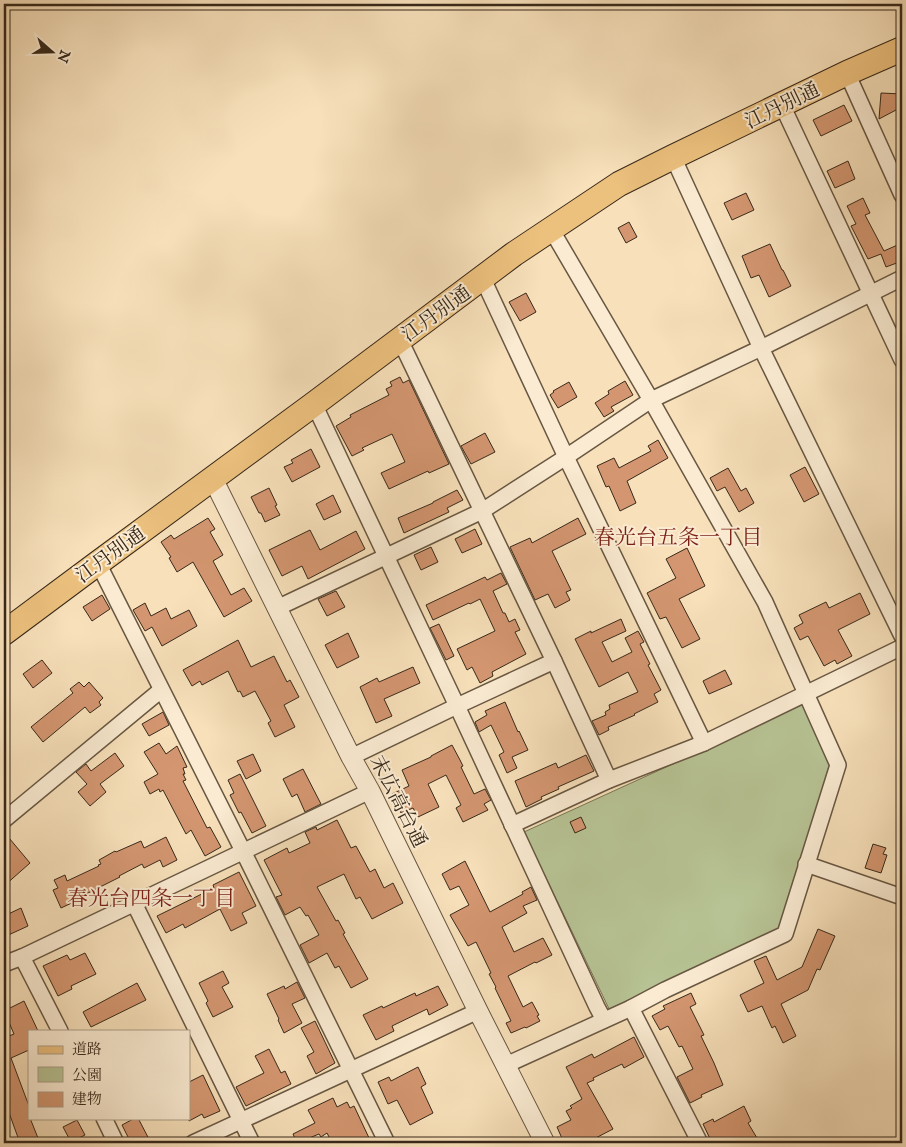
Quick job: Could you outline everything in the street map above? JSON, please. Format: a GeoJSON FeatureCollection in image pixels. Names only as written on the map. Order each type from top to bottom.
{"type":"FeatureCollection","features":[{"type":"Feature","properties":{"kind":"main road","name":"江丹別通"},"geometry":{"type":"LineString","coordinates":[[4,634],[483,279],[514,254],[619,184],[846,74],[902,49]]}},
{"type":"Feature","properties":{"kind":"street"},"geometry":{"type":"LineString","coordinates":[[846,74],[902,195]]}},
{"type":"Feature","properties":{"kind":"street"},"geometry":{"type":"LineString","coordinates":[[782,105],[902,360]]}},
{"type":"Feature","properties":{"kind":"street"},"geometry":{"type":"LineString","coordinates":[[674,157],[761,348],[902,636]]}},
{"type":"Feature","properties":{"kind":"street"},"geometry":{"type":"LineString","coordinates":[[506,1065],[631,1008],[785,934],[838,766],[764,602],[651,400],[551,229]]}},
{"type":"Feature","properties":{"kind":"street"},"geometry":{"type":"LineString","coordinates":[[277,608],[482,511],[651,400],[902,278]]}},
{"type":"Feature","properties":{"kind":"street"},"geometry":{"type":"LineString","coordinates":[[483,279],[566,457],[704,743]]}},
{"type":"Feature","properties":{"kind":"street"},"geometry":{"type":"LineString","coordinates":[[400,340],[609,780]]}},
{"type":"Feature","properties":{"kind":"street"},"geometry":{"type":"LineString","coordinates":[[314,404],[604,1020]]}},
{"type":"Feature","properties":{"kind":"street","name":"末広高台通"},"geometry":{"type":"LineString","coordinates":[[213,479],[545,1143]]}},
{"type":"Feature","properties":{"kind":"street"},"geometry":{"type":"LineString","coordinates":[[98,563],[387,1143]]}},
{"type":"Feature","properties":{"kind":"street"},"geometry":{"type":"LineString","coordinates":[[512,825],[609,780],[704,743],[902,647]]}},
{"type":"Feature","properties":{"kind":"street"},"geometry":{"type":"LineString","coordinates":[[351,757],[554,661]]}},
{"type":"Feature","properties":{"kind":"street"},"geometry":{"type":"LineString","coordinates":[[4,820],[161,690]]}},
{"type":"Feature","properties":{"kind":"street"},"geometry":{"type":"LineString","coordinates":[[4,964],[370,791]]}},
{"type":"Feature","properties":{"kind":"street"},"geometry":{"type":"LineString","coordinates":[[806,864],[902,897]]}},
{"type":"Feature","properties":{"kind":"street"},"geometry":{"type":"LineString","coordinates":[[134,903],[252,1143]]}},
{"type":"Feature","properties":{"kind":"street"},"geometry":{"type":"LineString","coordinates":[[22,957],[59,1030]]}},
{"type":"Feature","properties":{"kind":"street"},"geometry":{"type":"LineString","coordinates":[[631,1008],[700,1143]]}},
{"type":"Feature","properties":{"kind":"street"},"geometry":{"type":"LineString","coordinates":[[193,1143],[478,1012]]}},
{"type":"Feature","properties":{"kind":"street"},"geometry":{"type":"LineString","coordinates":[[105,1120],[116,1143]]}},
{"type":"Feature","properties":{"kind":"green space"},"geometry":{"type":"Polygon","coordinates":[[[804,704],[830,763],[778,936],[612,1015],[524,832],[804,704]]]}},
{"type":"Feature","properties":{"kind":"building"},"geometry":{"type":"Polygon","coordinates":[[[881,93],[902,94],[902,110],[896,110],[879,119],[881,93]]]}},
{"type":"Feature","properties":{"kind":"building"},"geometry":{"type":"Polygon","coordinates":[[[844,105],[852,121],[821,136],[813,120],[844,105]]]}},
{"type":"Feature","properties":{"kind":"building"},"geometry":{"type":"Polygon","coordinates":[[[848,161],[855,179],[835,188],[827,171],[848,161]]]}},
{"type":"Feature","properties":{"kind":"building"},"geometry":{"type":"Polygon","coordinates":[[[746,193],[754,210],[732,220],[724,203],[746,193]]]}},
{"type":"Feature","properties":{"kind":"building"},"geometry":{"type":"Polygon","coordinates":[[[863,198],[870,213],[865,215],[884,251],[902,243],[902,261],[886,267],[881,254],[868,259],[851,226],[856,224],[847,206],[863,198]]]}},
{"type":"Feature","properties":{"kind":"building"},"geometry":{"type":"Polygon","coordinates":[[[629,222],[637,237],[626,243],[618,228],[629,222]]]}},
{"type":"Feature","properties":{"kind":"building"},"geometry":{"type":"Polygon","coordinates":[[[770,244],[791,286],[769,297],[759,275],[751,278],[742,256],[770,244]]]}},
{"type":"Feature","properties":{"kind":"building"},"geometry":{"type":"Polygon","coordinates":[[[526,293],[536,312],[520,321],[509,302],[526,293]]]}},
{"type":"Feature","properties":{"kind":"building"},"geometry":{"type":"Polygon","coordinates":[[[400,377],[403,383],[409,380],[449,464],[429,473],[428,471],[389,489],[381,473],[405,462],[392,434],[362,448],[364,450],[352,456],[336,426],[351,417],[350,415],[389,395],[386,389],[392,386],[390,382],[400,377]]]}},
{"type":"Feature","properties":{"kind":"building"},"geometry":{"type":"Polygon","coordinates":[[[625,381],[633,395],[611,407],[614,411],[604,417],[595,403],[609,394],[608,391],[625,381]]]}},
{"type":"Feature","properties":{"kind":"building"},"geometry":{"type":"Polygon","coordinates":[[[569,382],[577,397],[558,408],[550,395],[553,391],[569,382]]]}},
{"type":"Feature","properties":{"kind":"building"},"geometry":{"type":"Polygon","coordinates":[[[485,433],[495,452],[471,464],[461,446],[485,433]]]}},
{"type":"Feature","properties":{"kind":"building"},"geometry":{"type":"Polygon","coordinates":[[[658,440],[668,458],[627,481],[636,503],[620,511],[609,486],[606,487],[597,466],[614,458],[619,468],[651,451],[648,446],[658,440]]]}},
{"type":"Feature","properties":{"kind":"building"},"geometry":{"type":"Polygon","coordinates":[[[311,449],[320,467],[292,482],[284,467],[293,463],[291,460],[311,449]]]}},
{"type":"Feature","properties":{"kind":"building"},"geometry":{"type":"Polygon","coordinates":[[[805,467],[819,494],[804,502],[790,475],[805,467]]]}},
{"type":"Feature","properties":{"kind":"building"},"geometry":{"type":"Polygon","coordinates":[[[728,468],[741,491],[746,488],[754,503],[739,512],[725,487],[717,491],[710,478],[728,468]]]}},
{"type":"Feature","properties":{"kind":"building"},"geometry":{"type":"Polygon","coordinates":[[[269,488],[280,515],[265,522],[251,497],[269,488]]]}},
{"type":"Feature","properties":{"kind":"building"},"geometry":{"type":"Polygon","coordinates":[[[457,490],[463,500],[447,508],[449,512],[404,533],[398,518],[457,490]]]}},
{"type":"Feature","properties":{"kind":"building"},"geometry":{"type":"Polygon","coordinates":[[[333,495],[341,512],[324,520],[316,504],[333,495]]]}},
{"type":"Feature","properties":{"kind":"building"},"geometry":{"type":"Polygon","coordinates":[[[208,518],[215,529],[210,532],[223,555],[213,561],[231,595],[244,588],[252,601],[224,617],[193,562],[177,572],[169,558],[171,557],[161,542],[171,535],[174,539],[208,518]]]}},
{"type":"Feature","properties":{"kind":"building"},"geometry":{"type":"Polygon","coordinates":[[[578,518],[586,534],[552,551],[571,590],[566,592],[570,600],[555,608],[548,594],[535,600],[510,547],[530,538],[532,543],[578,518]]]}},
{"type":"Feature","properties":{"kind":"building"},"geometry":{"type":"Polygon","coordinates":[[[475,529],[482,544],[462,553],[455,539],[475,529]]]}},
{"type":"Feature","properties":{"kind":"building"},"geometry":{"type":"Polygon","coordinates":[[[310,530],[320,550],[356,531],[365,549],[308,579],[302,566],[282,576],[269,550],[310,530]]]}},
{"type":"Feature","properties":{"kind":"building"},"geometry":{"type":"Polygon","coordinates":[[[431,547],[438,562],[421,570],[414,555],[431,547]]]}},
{"type":"Feature","properties":{"kind":"building"},"geometry":{"type":"Polygon","coordinates":[[[687,548],[705,586],[679,599],[700,639],[682,648],[666,617],[660,619],[647,593],[676,578],[666,559],[687,548]]]}},
{"type":"Feature","properties":{"kind":"building"},"geometry":{"type":"Polygon","coordinates":[[[501,573],[507,584],[493,591],[509,622],[515,619],[520,630],[515,632],[526,654],[492,672],[493,676],[480,683],[472,667],[467,670],[457,649],[495,631],[480,599],[433,620],[426,605],[485,577],[487,580],[501,573]]]}},
{"type":"Feature","properties":{"kind":"building"},"geometry":{"type":"Polygon","coordinates":[[[336,591],[345,607],[327,616],[318,599],[336,591]]]}},
{"type":"Feature","properties":{"kind":"building"},"geometry":{"type":"Polygon","coordinates":[[[860,593],[870,614],[838,630],[852,656],[837,664],[835,660],[824,666],[808,636],[800,640],[794,628],[803,623],[799,615],[826,602],[829,608],[860,593]]]}},
{"type":"Feature","properties":{"kind":"building"},"geometry":{"type":"Polygon","coordinates":[[[102,595],[110,609],[92,621],[83,607],[102,595]]]}},
{"type":"Feature","properties":{"kind":"building"},"geometry":{"type":"Polygon","coordinates":[[[145,603],[151,616],[166,608],[171,619],[189,610],[197,626],[162,646],[152,627],[145,631],[133,610],[145,603]]]}},
{"type":"Feature","properties":{"kind":"building"},"geometry":{"type":"Polygon","coordinates":[[[621,619],[626,631],[602,642],[612,662],[632,652],[625,638],[638,631],[644,642],[640,644],[650,664],[648,665],[661,690],[654,694],[658,702],[608,727],[609,730],[599,735],[592,721],[606,715],[605,712],[610,709],[609,705],[638,692],[628,672],[599,687],[575,639],[621,619]]]}},
{"type":"Feature","properties":{"kind":"building"},"geometry":{"type":"Polygon","coordinates":[[[439,624],[454,656],[446,660],[430,628],[439,624]]]}},
{"type":"Feature","properties":{"kind":"building"},"geometry":{"type":"Polygon","coordinates":[[[348,633],[359,657],[337,668],[325,645],[348,633]]]}},
{"type":"Feature","properties":{"kind":"building"},"geometry":{"type":"Polygon","coordinates":[[[238,640],[251,667],[274,656],[287,682],[290,680],[299,697],[284,705],[295,727],[275,737],[268,723],[271,721],[255,691],[243,697],[240,691],[238,692],[228,671],[202,685],[200,681],[192,686],[183,670],[238,640]]]}},
{"type":"Feature","properties":{"kind":"building"},"geometry":{"type":"Polygon","coordinates":[[[42,660],[52,673],[33,688],[23,674],[42,660]]]}},
{"type":"Feature","properties":{"kind":"building"},"geometry":{"type":"Polygon","coordinates":[[[413,667],[420,683],[384,699],[392,716],[376,723],[360,687],[377,678],[379,682],[413,667]]]}},
{"type":"Feature","properties":{"kind":"building"},"geometry":{"type":"Polygon","coordinates":[[[725,670],[732,684],[709,694],[703,681],[725,670]]]}},
{"type":"Feature","properties":{"kind":"building"},"geometry":{"type":"Polygon","coordinates":[[[79,682],[84,687],[89,682],[103,698],[99,702],[101,705],[90,713],[85,707],[43,742],[31,727],[73,693],[70,689],[79,682]]]}},
{"type":"Feature","properties":{"kind":"building"},"geometry":{"type":"Polygon","coordinates":[[[505,702],[528,750],[512,757],[517,768],[507,773],[499,755],[504,752],[491,725],[479,732],[475,722],[487,715],[485,711],[505,702]]]}},
{"type":"Feature","properties":{"kind":"building"},"geometry":{"type":"Polygon","coordinates":[[[163,712],[169,725],[149,736],[142,724],[163,712]]]}},
{"type":"Feature","properties":{"kind":"building"},"geometry":{"type":"Polygon","coordinates":[[[159,743],[166,754],[177,746],[187,767],[183,768],[186,780],[183,781],[207,828],[210,827],[221,847],[205,856],[191,830],[186,834],[163,790],[160,792],[159,789],[150,794],[144,782],[158,774],[144,752],[159,743]]]}},
{"type":"Feature","properties":{"kind":"building"},"geometry":{"type":"Polygon","coordinates":[[[452,745],[474,794],[485,789],[491,800],[484,804],[488,810],[463,822],[456,808],[461,805],[446,775],[428,784],[439,807],[418,817],[413,808],[401,813],[392,794],[409,786],[402,770],[452,745]]]}},
{"type":"Feature","properties":{"kind":"building"},"geometry":{"type":"Polygon","coordinates":[[[115,753],[124,766],[100,784],[106,792],[90,806],[78,792],[87,784],[76,772],[86,764],[91,771],[115,753]]]}},
{"type":"Feature","properties":{"kind":"building"},"geometry":{"type":"Polygon","coordinates":[[[253,754],[261,771],[246,779],[237,761],[253,754]]]}},
{"type":"Feature","properties":{"kind":"building"},"geometry":{"type":"Polygon","coordinates":[[[586,755],[594,771],[558,787],[559,789],[541,797],[542,799],[526,807],[515,781],[556,763],[558,768],[586,755]]]}},
{"type":"Feature","properties":{"kind":"building"},"geometry":{"type":"Polygon","coordinates":[[[303,769],[321,804],[305,812],[297,794],[292,797],[283,779],[303,769]]]}},
{"type":"Feature","properties":{"kind":"building"},"geometry":{"type":"Polygon","coordinates":[[[240,774],[266,826],[252,833],[230,795],[234,793],[228,780],[240,774]]]}},
{"type":"Feature","properties":{"kind":"building"},"geometry":{"type":"Polygon","coordinates":[[[581,817],[586,828],[575,833],[570,822],[581,817]]]}},
{"type":"Feature","properties":{"kind":"building"},"geometry":{"type":"Polygon","coordinates":[[[337,820],[351,848],[356,846],[370,872],[375,869],[384,888],[393,883],[403,903],[372,919],[360,897],[356,899],[344,874],[317,887],[336,921],[338,920],[345,933],[343,934],[368,979],[351,988],[339,966],[335,968],[327,953],[309,963],[300,945],[319,935],[308,915],[306,916],[300,907],[285,915],[276,897],[282,895],[264,860],[287,848],[289,853],[310,843],[305,832],[316,827],[317,830],[337,820]]]}},
{"type":"Feature","properties":{"kind":"building"},"geometry":{"type":"Polygon","coordinates":[[[4,832],[30,863],[4,886],[4,832]]]}},
{"type":"Feature","properties":{"kind":"building"},"geometry":{"type":"Polygon","coordinates":[[[166,837],[177,860],[163,867],[160,860],[144,868],[142,864],[61,908],[53,890],[58,888],[54,880],[65,875],[67,881],[99,866],[101,864],[99,860],[115,851],[141,841],[144,848],[166,837]]]}},
{"type":"Feature","properties":{"kind":"building"},"geometry":{"type":"Polygon","coordinates":[[[873,844],[886,848],[883,854],[887,855],[881,873],[865,868],[873,844]]]}},
{"type":"Feature","properties":{"kind":"building"},"geometry":{"type":"Polygon","coordinates":[[[465,861],[490,912],[523,894],[522,892],[531,887],[537,900],[523,906],[527,913],[502,927],[514,952],[543,938],[552,955],[508,976],[523,1007],[532,1002],[540,1021],[511,1033],[506,1023],[511,1021],[476,942],[468,946],[450,915],[469,905],[459,886],[450,890],[442,874],[465,861]]]}},
{"type":"Feature","properties":{"kind":"building"},"geometry":{"type":"Polygon","coordinates":[[[239,872],[256,906],[242,913],[247,923],[231,931],[220,909],[185,928],[183,924],[166,933],[157,916],[214,888],[213,885],[239,872]]]}},
{"type":"Feature","properties":{"kind":"building"},"geometry":{"type":"Polygon","coordinates":[[[21,908],[28,926],[4,937],[4,916],[21,908]]]}},
{"type":"Feature","properties":{"kind":"building"},"geometry":{"type":"Polygon","coordinates":[[[818,929],[835,936],[820,970],[817,969],[808,990],[781,1004],[796,1036],[783,1043],[775,1026],[772,1028],[762,1006],[748,1012],[740,995],[764,983],[754,961],[766,956],[777,980],[802,967],[818,929]]]}},
{"type":"Feature","properties":{"kind":"building"},"geometry":{"type":"Polygon","coordinates":[[[85,953],[96,974],[71,986],[72,989],[58,996],[43,966],[67,955],[70,960],[85,953]]]}},
{"type":"Feature","properties":{"kind":"building"},"geometry":{"type":"Polygon","coordinates":[[[223,971],[229,983],[222,987],[233,1007],[213,1017],[199,983],[223,971]]]}},
{"type":"Feature","properties":{"kind":"building"},"geometry":{"type":"Polygon","coordinates":[[[297,982],[305,998],[292,1004],[302,1023],[284,1033],[267,994],[284,986],[285,989],[297,982]]]}},
{"type":"Feature","properties":{"kind":"building"},"geometry":{"type":"Polygon","coordinates":[[[137,983],[146,1000],[91,1027],[83,1012],[137,983]]]}},
{"type":"Feature","properties":{"kind":"building"},"geometry":{"type":"Polygon","coordinates":[[[438,986],[448,1005],[429,1015],[427,1009],[392,1026],[394,1031],[376,1040],[363,1015],[415,993],[416,996],[438,986]]]}},
{"type":"Feature","properties":{"kind":"building"},"geometry":{"type":"Polygon","coordinates":[[[691,993],[696,1004],[690,1007],[704,1035],[701,1036],[723,1085],[701,1095],[702,1097],[690,1103],[677,1077],[693,1069],[682,1046],[679,1047],[668,1026],[660,1030],[652,1016],[665,1009],[663,1006],[691,993]]]}},
{"type":"Feature","properties":{"kind":"building"},"geometry":{"type":"Polygon","coordinates":[[[24,1001],[38,1030],[28,1030],[28,1050],[11,1058],[28,1103],[28,1120],[31,1120],[40,1143],[20,1143],[4,1099],[4,1038],[14,1034],[4,1011],[24,1001]]]}},
{"type":"Feature","properties":{"kind":"building"},"geometry":{"type":"Polygon","coordinates":[[[315,1021],[335,1063],[316,1074],[307,1056],[314,1052],[301,1028],[315,1021]]]}},
{"type":"Feature","properties":{"kind":"building"},"geometry":{"type":"Polygon","coordinates":[[[634,1037],[644,1057],[624,1068],[622,1064],[593,1078],[594,1080],[587,1083],[613,1129],[586,1143],[564,1143],[557,1127],[571,1120],[566,1111],[572,1108],[570,1106],[582,1099],[566,1067],[592,1054],[594,1058],[634,1037]]]}},
{"type":"Feature","properties":{"kind":"building"},"geometry":{"type":"Polygon","coordinates":[[[269,1049],[281,1073],[285,1071],[291,1084],[246,1106],[236,1087],[264,1073],[255,1056],[269,1049]]]}},
{"type":"Feature","properties":{"kind":"building"},"geometry":{"type":"Polygon","coordinates":[[[418,1067],[426,1084],[421,1087],[433,1113],[410,1125],[397,1100],[388,1104],[378,1082],[389,1077],[391,1081],[418,1067]]]}},
{"type":"Feature","properties":{"kind":"building"},"geometry":{"type":"Polygon","coordinates":[[[203,1075],[220,1111],[204,1118],[202,1114],[189,1121],[190,1082],[203,1075]]]}},
{"type":"Feature","properties":{"kind":"building"},"geometry":{"type":"Polygon","coordinates":[[[333,1098],[337,1107],[347,1102],[350,1108],[354,1106],[370,1140],[363,1143],[332,1143],[327,1133],[321,1137],[319,1134],[297,1143],[293,1134],[315,1123],[308,1110],[333,1098]]]}},
{"type":"Feature","properties":{"kind":"building"},"geometry":{"type":"Polygon","coordinates":[[[744,1106],[751,1121],[748,1123],[760,1143],[712,1143],[703,1124],[713,1119],[714,1122],[744,1106]]]}},
{"type":"Feature","properties":{"kind":"building"},"geometry":{"type":"Polygon","coordinates":[[[77,1120],[85,1135],[71,1142],[63,1127],[77,1120]]]}},
{"type":"Feature","properties":{"kind":"building"},"geometry":{"type":"Polygon","coordinates":[[[131,1120],[139,1120],[151,1143],[131,1143],[122,1125],[131,1120]]]}},
{"type":"Feature","properties":{"kind":"district","name":"春光台五条一丁目"},"geometry":{"type":"Point","coordinates":[678,537]}},
{"type":"Feature","properties":{"kind":"district","name":"春光台四条一丁目"},"geometry":{"type":"Point","coordinates":[151,898]}}]}
